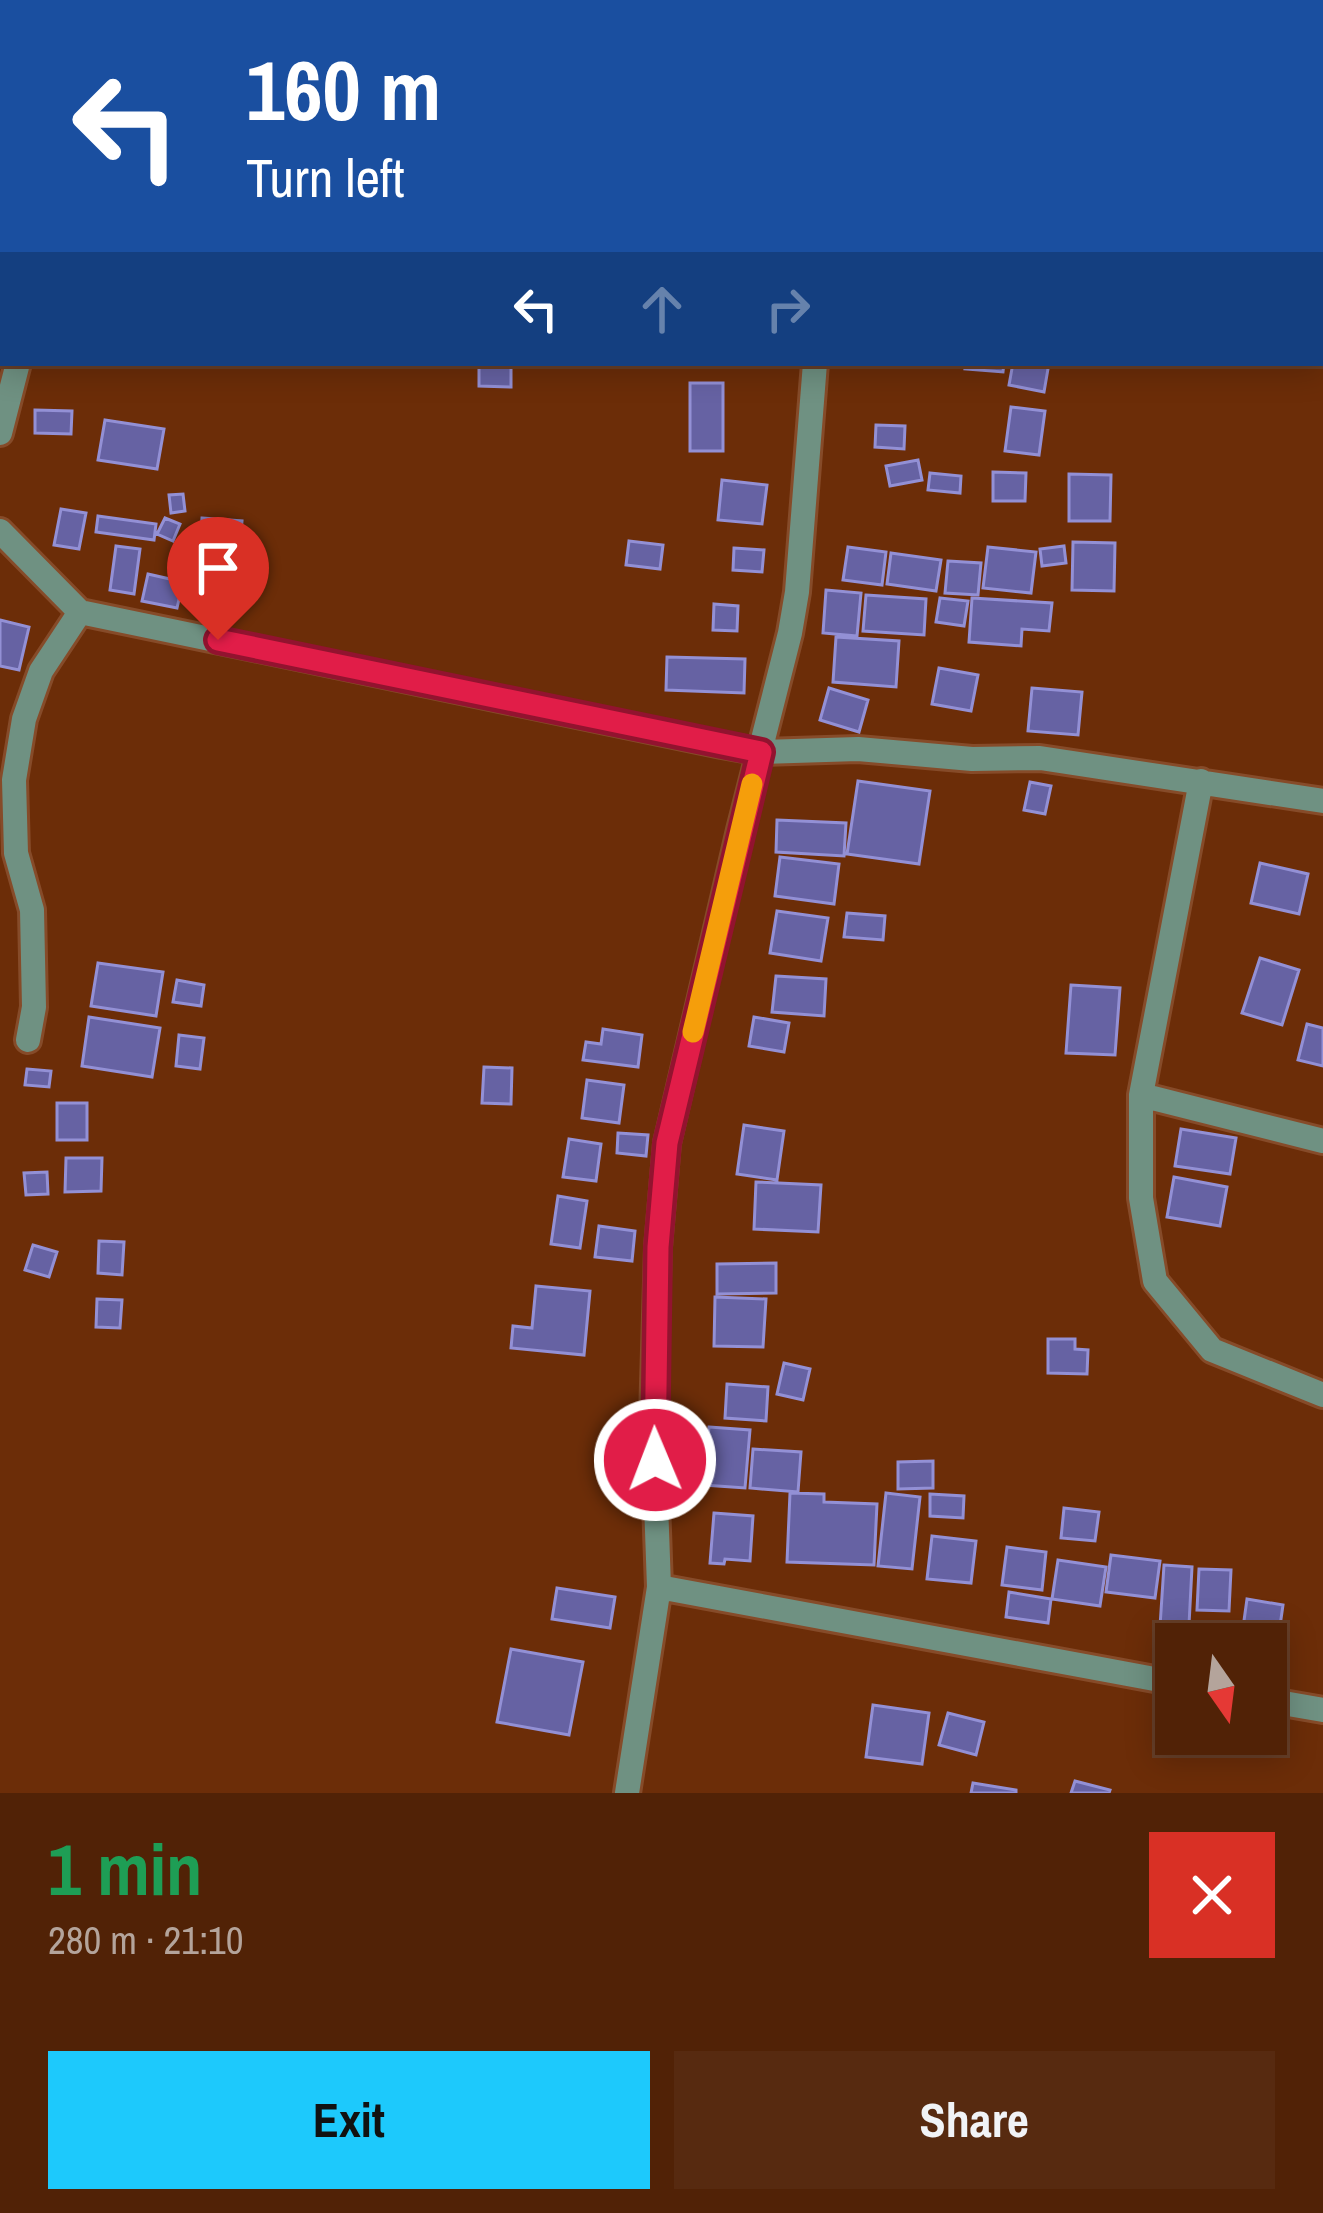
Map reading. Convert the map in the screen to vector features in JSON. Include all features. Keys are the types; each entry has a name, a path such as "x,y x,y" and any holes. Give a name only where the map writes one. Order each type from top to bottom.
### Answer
{"street":[{"path":"0,434 17,366"},
{"path":"628,1793 659,1587 653,1418 658,1247 667,1143 797,592 815,366"},
{"path":"0,530 80,612 761,752 858,749 972,759 1040,758 1323,801"},
{"path":"28,1040 34,1007 32,910 16,853 14,780 24,719 41,671 80,612"},
{"path":"1201,781 1141,1095 1141,1198 1155,1281 1212,1350 1323,1395"},
{"path":"1141,1095 1323,1141"},
{"path":"659,1587 1155,1679"},
{"path":"1287,1704 1323,1710"}],"building":[{"path":"479,366 511,366 511,387 479,386"},
{"path":"966,366 1004,366 1003,372"},
{"path":"1012,366 1048,366 1044,392 1009,385"},
{"path":"690,383 723,383 723,451 690,451"},
{"path":"1011,407 1045,411 1039,455 1005,451"},
{"path":"35,410 72,411 71,434 35,433"},
{"path":"105,420 164,429 157,469 98,460"},
{"path":"876,425 905,426 904,449 875,447"},
{"path":"918,460 922,480 890,486 886,466"},
{"path":"993,472 1026,473 1025,501 993,501"},
{"path":"930,473 961,476 960,493 928,490"},
{"path":"1069,474 1111,475 1110,521 1069,521"},
{"path":"722,480 767,485 762,524 718,520"},
{"path":"183,494 185,511 171,513 169,495"},
{"path":"61,509 86,513 79,549 54,545"},
{"path":"98,516 156,524 154,540 96,532"},
{"path":"165,518 180,524 173,541 157,534"},
{"path":"202,518 242,521 240,548 200,546"},
{"path":"629,541 663,545 660,569 626,565"},
{"path":"1073,542 1115,543 1114,591 1072,590"},
{"path":"116,546 140,549 134,594 110,590"},
{"path":"1064,546 1066,563 1042,566 1040,549"},
{"path":"848,547 886,552 882,585 843,580"},
{"path":"988,547 1036,552 1031,593 983,588"},
{"path":"734,548 764,550 762,572 733,570"},
{"path":"891,553 941,560 936,591 887,584"},
{"path":"948,561 981,563 978,595 945,593"},
{"path":"148,574 183,582 177,608 142,601"},
{"path":"200,586 238,587 237,617 199,616"},
{"path":"826,590 861,593 857,636 823,633"},
{"path":"866,595 926,599 924,635 863,631"},
{"path":"940,598 968,601 964,626 936,622"},
{"path":"972,598 1052,603 1049,631 1022,629 1021,646 969,642"},
{"path":"714,604 738,606 737,631 713,630"},
{"path":"0,620 29,627 19,670 0,666"},
{"path":"836,637 899,641 896,687 833,682"},
{"path":"667,657 745,659 744,693 666,690"},
{"path":"939,668 978,675 971,711 932,704"},
{"path":"829,688 868,700 859,732 820,720"},
{"path":"1032,688 1082,692 1078,735 1028,731"},
{"path":"858,781 930,791 919,864 847,854"},
{"path":"1030,782 1051,786 1045,814 1024,810"},
{"path":"777,820 846,823 844,856 776,852"},
{"path":"780,857 839,864 834,904 775,896"},
{"path":"1260,863 1308,874 1299,914 1251,903"},
{"path":"777,911 828,918 821,961 770,953"},
{"path":"847,913 885,916 883,940 844,937"},
{"path":"1260,958 1299,970 1282,1025 1242,1013"},
{"path":"98,963 163,972 156,1016 91,1006"},
{"path":"776,976 826,979 824,1016 772,1012"},
{"path":"177,980 204,985 201,1006 173,1002"},
{"path":"1071,985 1120,988 1115,1055 1066,1053"},
{"path":"89,1017 160,1028 152,1077 82,1066"},
{"path":"754,1017 789,1023 784,1052 749,1046"},
{"path":"1307,1024 1323,1028 1323,1066 1298,1060"},
{"path":"603,1029 642,1035 638,1067 583,1060 586,1042 601,1044"},
{"path":"179,1035 204,1038 200,1069 176,1066"},
{"path":"484,1067 512,1068 511,1104 482,1103"},
{"path":"27,1069 51,1071 49,1087 25,1085"},
{"path":"587,1080 624,1085 619,1123 582,1118"},
{"path":"57,1103 87,1103 87,1140 57,1140"},
{"path":"744,1125 784,1131 777,1180 737,1174"},
{"path":"1181,1129 1236,1138 1230,1174 1175,1166"},
{"path":"618,1133 648,1135 646,1156 617,1153"},
{"path":"569,1139 601,1144 596,1181 563,1177"},
{"path":"66,1158 102,1158 101,1191 65,1192"},
{"path":"47,1172 48,1194 26,1195 24,1173"},
{"path":"1174,1177 1227,1187 1220,1226 1167,1217"},
{"path":"756,1182 821,1185 818,1232 754,1229"},
{"path":"558,1196 587,1201 580,1248 551,1244"},
{"path":"599,1226 635,1231 632,1261 595,1257"},
{"path":"99,1241 124,1242 122,1275 98,1273"},
{"path":"33,1245 57,1252 49,1277 25,1270"},
{"path":"776,1263 776,1293 717,1294 717,1264"},
{"path":"536,1286 590,1291 584,1355 511,1348 513,1326 532,1328"},
{"path":"715,1297 766,1299 763,1347 714,1346"},
{"path":"97,1299 122,1300 120,1328 96,1327"},
{"path":"1048,1339 1075,1339 1075,1349 1088,1350 1087,1374 1048,1373"},
{"path":"784,1363 810,1369 803,1400 777,1394"},
{"path":"727,1384 768,1387 766,1421 725,1418"},
{"path":"709,1427 750,1430 745,1488 704,1485"},
{"path":"753,1449 801,1452 798,1492 750,1488"},
{"path":"933,1461 933,1488 898,1489 898,1462"},
{"path":"790,1493 824,1494 824,1502 877,1504 874,1565 787,1562"},
{"path":"886,1493 920,1497 912,1569 878,1566"},
{"path":"930,1494 964,1496 963,1518 930,1516"},
{"path":"1064,1508 1099,1512 1095,1541 1061,1538"},
{"path":"714,1513 753,1516 750,1561 710,1563"},
{"path":"932,1536 976,1541 971,1583 927,1579"},
{"path":"1007,1547 1046,1552 1042,1590 1002,1585"},
{"path":"1111,1555 1160,1561 1155,1598 1106,1592"},
{"path":"1058,1560 1106,1567 1100,1606 1052,1599"},
{"path":"1164,1565 1192,1567 1189,1623 1160,1623"},
{"path":"1199,1569 1231,1570 1229,1611 1197,1610"},
{"path":"557,1588 615,1597 610,1628 552,1619"},
{"path":"1009,1592 1051,1599 1048,1623 1006,1617"},
{"path":"1247,1599 1283,1605 1280,1623 1244,1623"},
{"path":"511,1649 583,1662 569,1735 497,1722"},
{"path":"873,1705 929,1713 922,1764 866,1757"},
{"path":"948,1713 984,1722 976,1755 939,1745"},
{"path":"1075,1781 1110,1790 1071,1793"},
{"path":"973,1783 1016,1790 1016,1793 971,1793"}],"slow traffic":[{"path":"693,1032 752,784"}],"route":[{"path":"218,640 761,752 667,1143 658,1247 655,1460"}]}
